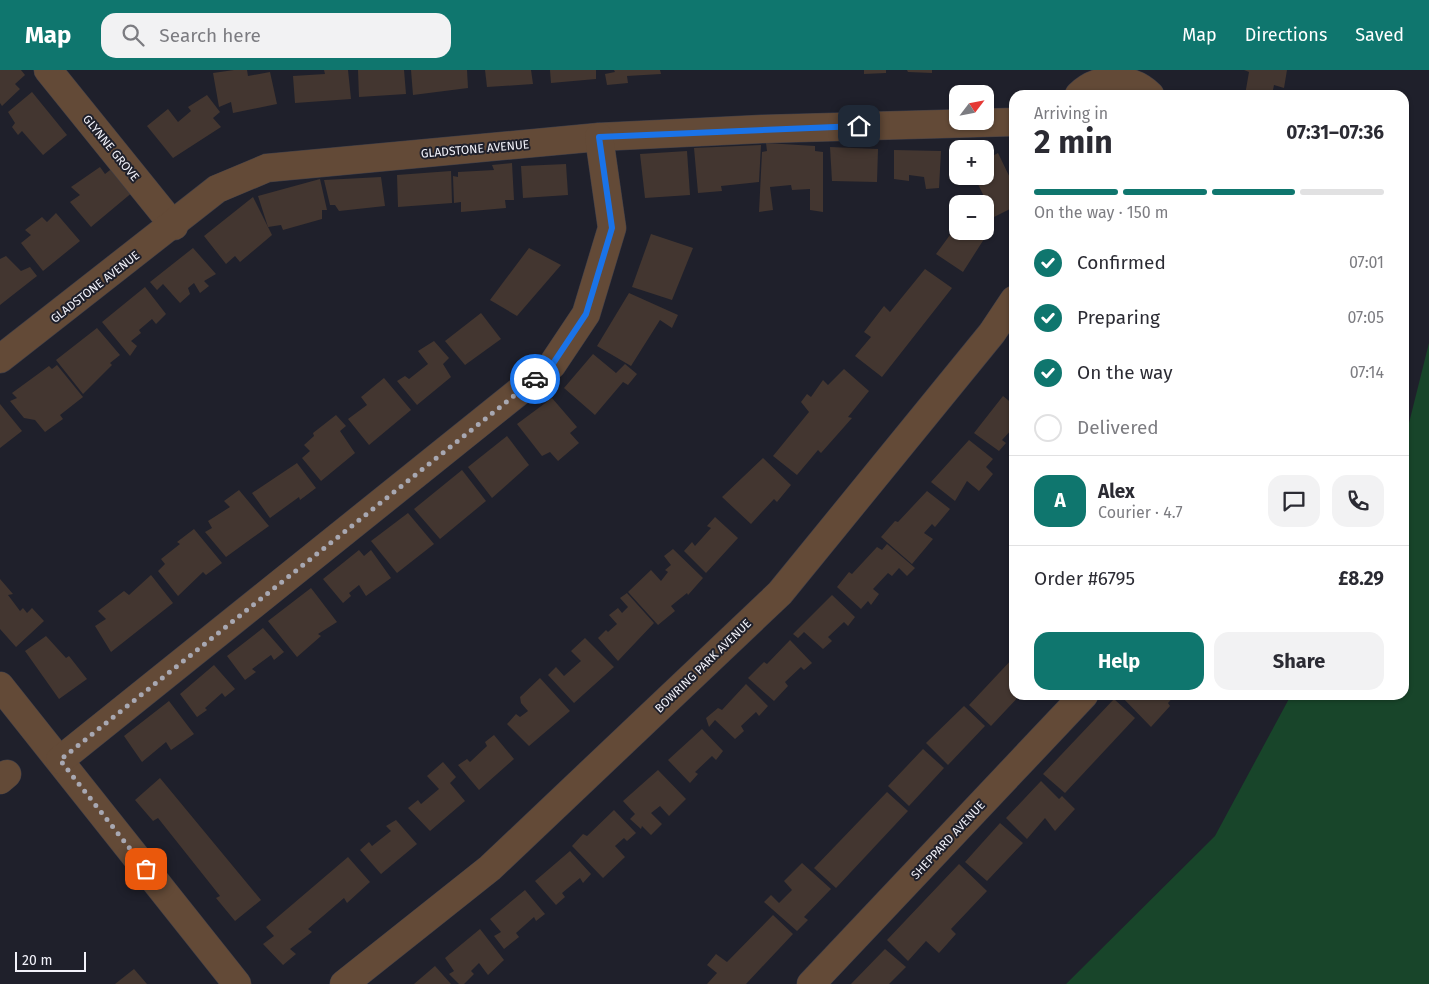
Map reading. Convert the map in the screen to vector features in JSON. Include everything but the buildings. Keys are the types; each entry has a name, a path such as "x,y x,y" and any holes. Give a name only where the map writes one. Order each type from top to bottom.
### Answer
{"street":[{"name":"GLYNNE GROVE","path":"48,70 174,226"},
{"path":"1083,83 1129,76 1144,90"},
{"name":"GLADSTONE AVENUE","path":"0,360 174,226 217,189 266,168 599,137 762,129 1009,122"},
{"path":"60,760 552,365 586,314 612,228 599,137"},
{"name":"BOWRING PARK AVENUE","path":"344,984 490,868 780,593 992,333 1009,308"},
{"path":"0,686 237,984"},
{"name":"SHEPPARD AVENUE","path":"811,984 1079,700"}],"green space":[{"path":"1429,343 1429,984 1066,984 1215,836 1288,700 1409,700 1409,423"}],"way so far":[{"path":"146,869 60,760 535,379"}],"route":[{"path":"535,379 552,365 586,314 612,228 599,137 859,126"}]}
